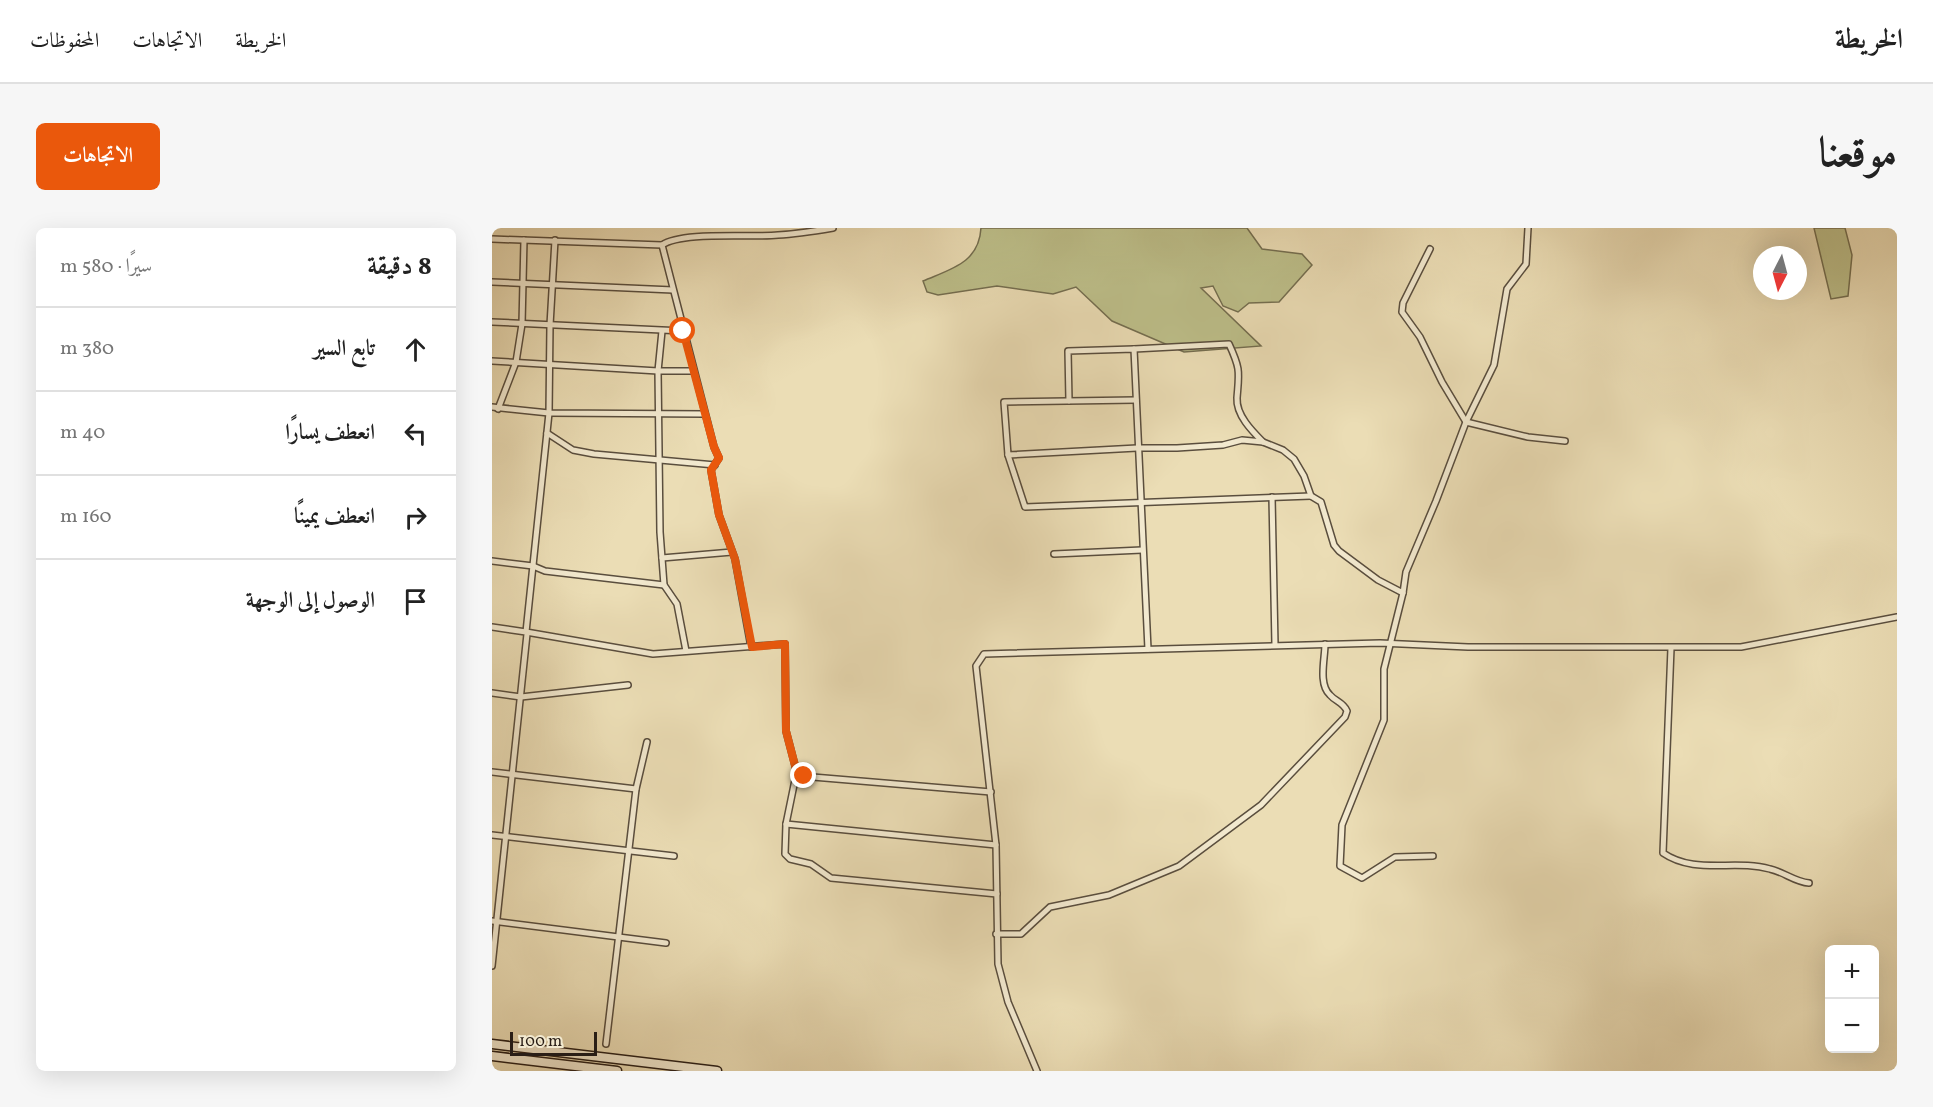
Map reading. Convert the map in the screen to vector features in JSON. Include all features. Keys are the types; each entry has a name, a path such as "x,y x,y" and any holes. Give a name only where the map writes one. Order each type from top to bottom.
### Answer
{"main road":[{"path":"492,1044 717,1071"},
{"path":"492,1056 617,1071"}],"street":[{"path":"492,239 662,245 668,240 780,235 833,228"},
{"path":"1433,856 1395,857 1362,878 1340,866 1341,825 1384,720 1384,669 1406,572 1466,422 1494,365 1507,289 1526,264 1528,228"},
{"path":"524,240 521,283 522,324 516,362 495,408 549,413 705,414"},
{"path":"492,966 494,921 506,836 549,413 550,325 555,240"},
{"path":"662,245 705,414 719,458 711,470 719,515 732,552 752,647"},
{"path":"1430,249 1403,303 1402,312 1420,337 1442,382 1466,422 1528,437 1565,441"},
{"path":"492,282 673,290"},
{"path":"492,322 683,331"},
{"path":"662,331 658,371 658,415 664,585 677,604 686,651"},
{"path":"1069,401 1068,351 1229,344 1240,374 1237,399 1239,410 1249,428 1263,442"},
{"path":"1134,349 1139,500 1148,649"},
{"path":"492,361 551,366 694,371"},
{"path":"1136,400 1004,402 1008,455 1025,507 1139,500 1311,496 1321,502 1334,545 1339,552 1378,580 1403,593"},
{"path":"547,433 573,450 715,465"},
{"path":"1008,455 1200,447 1242,440 1263,442 1283,450 1294,459 1304,476 1311,496"},
{"path":"1272,496 1275,645"},
{"path":"1054,554 1142,550"},
{"path":"662,558 732,552"},
{"path":"492,561 533,566 545,571 664,585"},
{"path":"1037,1071 1001,983 996,934 996,845 976,670 981,656 991,652 1391,643 1468,647 1741,647 1897,617"},
{"path":"492,627 653,654 785,644 786,731 798,777 786,824 787,857 811,864 827,877 997,894"},
{"path":"996,934 1021,933 1050,907 1108,895 1171,870 1261,805 1345,717 1347,711 1345,705 1330,695 1324,685 1325,644"},
{"path":"1671,648 1663,853 1681,863 1755,866 1809,883"},
{"path":"492,693 521,697 628,685"},
{"path":"606,1044 636,789 647,742"},
{"path":"492,772 636,789"},
{"path":"798,777 991,792"},
{"path":"786,824 996,845"},
{"path":"492,835 674,856"},
{"path":"494,921 666,943"}],"green space":[{"path":"981,228 1247,228 1262,249 1302,254 1312,265 1279,302 1249,303 1238,312 1223,306 1213,286 1201,288 1261,346 1184,352 1112,321 1076,287 1053,294 997,286 938,295 927,292 923,281 953,268 969,257 979,240"},
{"path":"1814,228 1845,228 1852,255 1848,296 1831,299"}],"route":[{"path":"683,331 714,447 719,458 711,470 719,515 735,559 752,647 785,644 786,731 798,777 804,776"}]}
